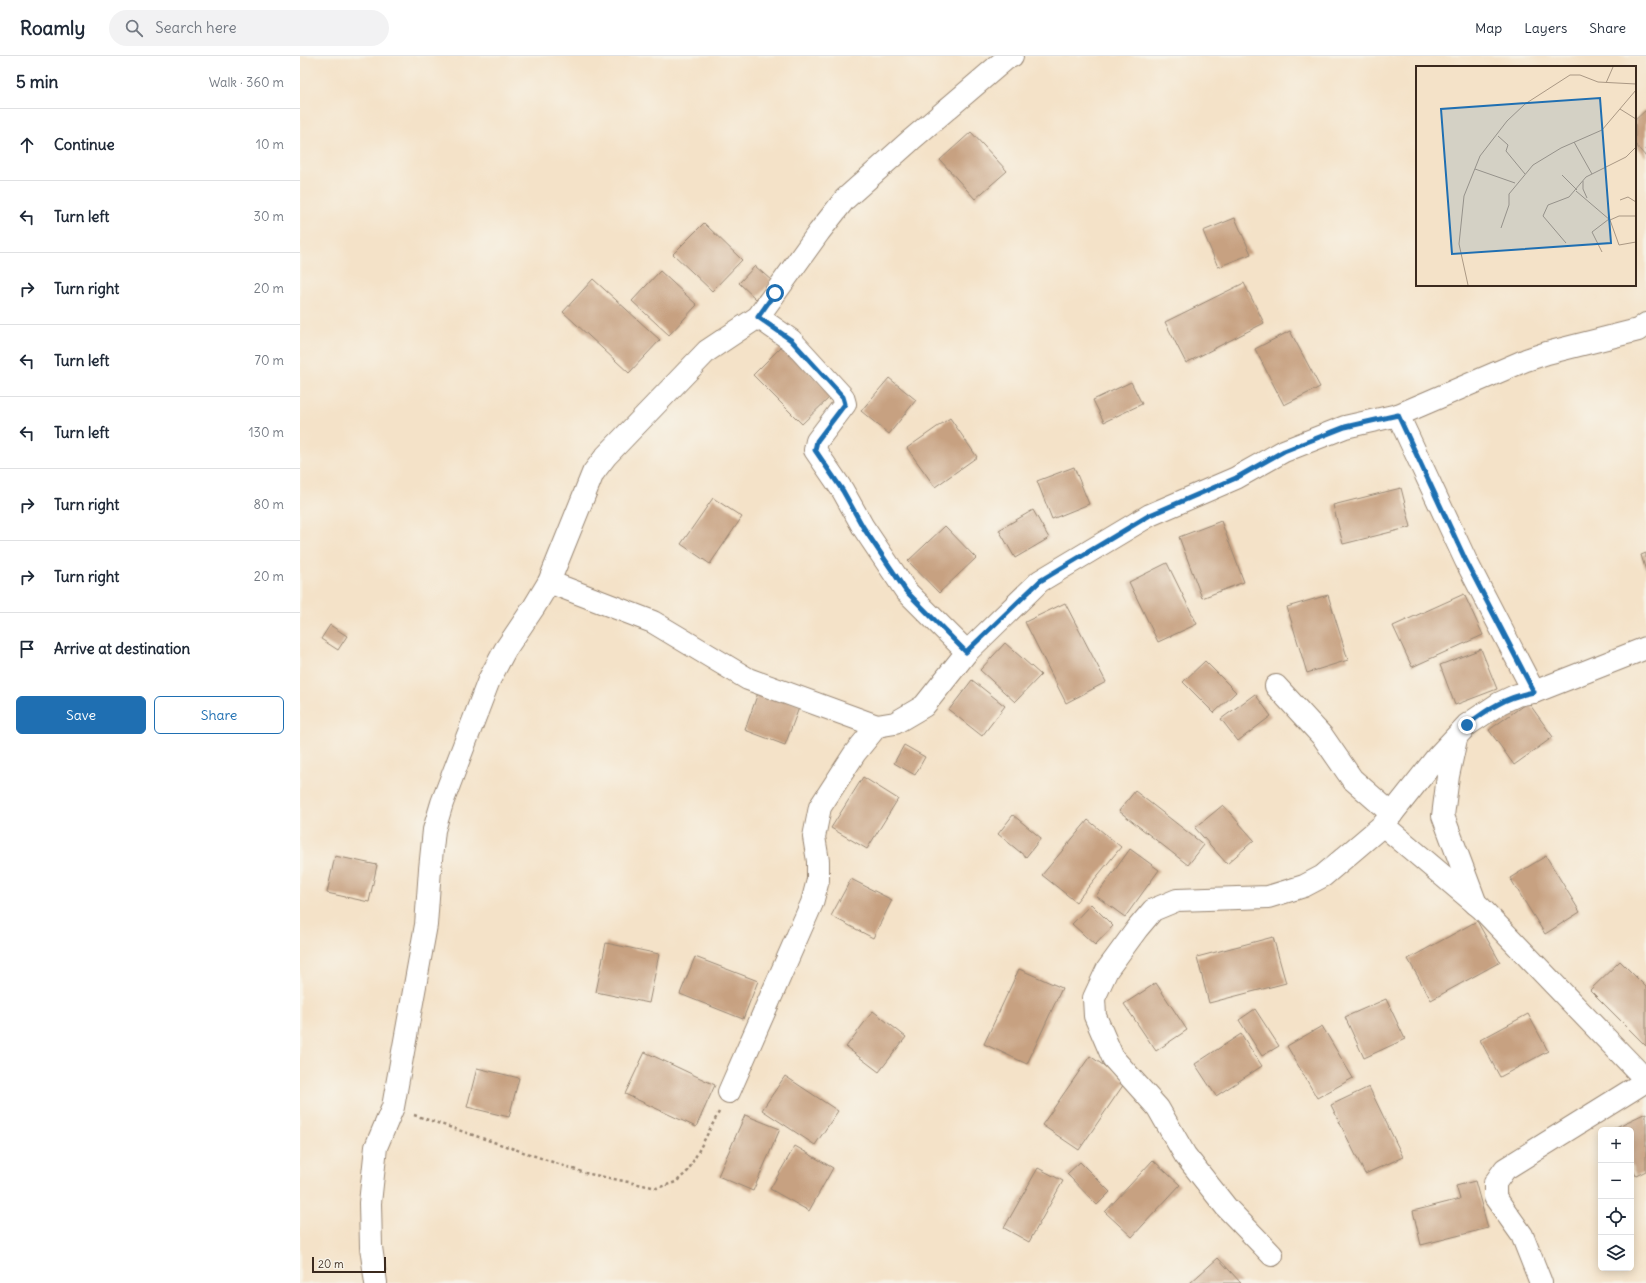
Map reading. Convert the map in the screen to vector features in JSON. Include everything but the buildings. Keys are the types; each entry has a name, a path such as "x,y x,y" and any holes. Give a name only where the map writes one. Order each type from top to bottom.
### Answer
{"street":[{"path":"376,1283 371,1247 370,1203 376,1147 393,1107 426,925 434,830 442,803 489,680 505,650 549,582 593,473 606,456 707,351 758,317 819,232 845,199 917,135 1007,58 1012,56"},
{"path":"758,317 791,340 843,397 845,404 817,441 815,450 843,491 863,527 906,591 966,652"},
{"path":"549,582 653,622 748,679 877,726 895,723 924,706 966,652 1040,581 1150,515 1236,478 1284,451 1345,427 1398,415 1526,360 1547,353 1638,330 1646,324"},
{"path":"1398,415 1466,561 1534,692"},
{"path":"1272,1255 1226,1207 1185,1155 1158,1108 1113,1058 1095,1016 1094,998 1107,970 1137,928 1154,910 1177,900 1268,897 1304,886 1323,876 1388,820 1437,757 1456,739 1467,725 1500,703 1517,695 1534,692 1646,648"},
{"path":"1276,686 1323,737 1352,779 1388,820 1476,904 1646,1080 1505,1169 1495,1183 1496,1197 1522,1235 1541,1283"},
{"path":"729,1092 812,902 818,880 818,861 814,837 820,807 855,753 877,726"},
{"path":"1456,739 1448,776 1443,816 1476,904"}],"path":[{"path":"393,1107 585,1173 657,1188 676,1182 688,1171 729,1092"}],"route":[{"path":"775,293 758,317 791,340 843,397 845,404 817,441 815,450 843,491 863,527 906,591 966,652 1040,581 1114,535 1150,515 1236,478 1284,451 1345,427 1398,415 1466,561 1534,692 1517,695 1500,703 1467,725"}]}
